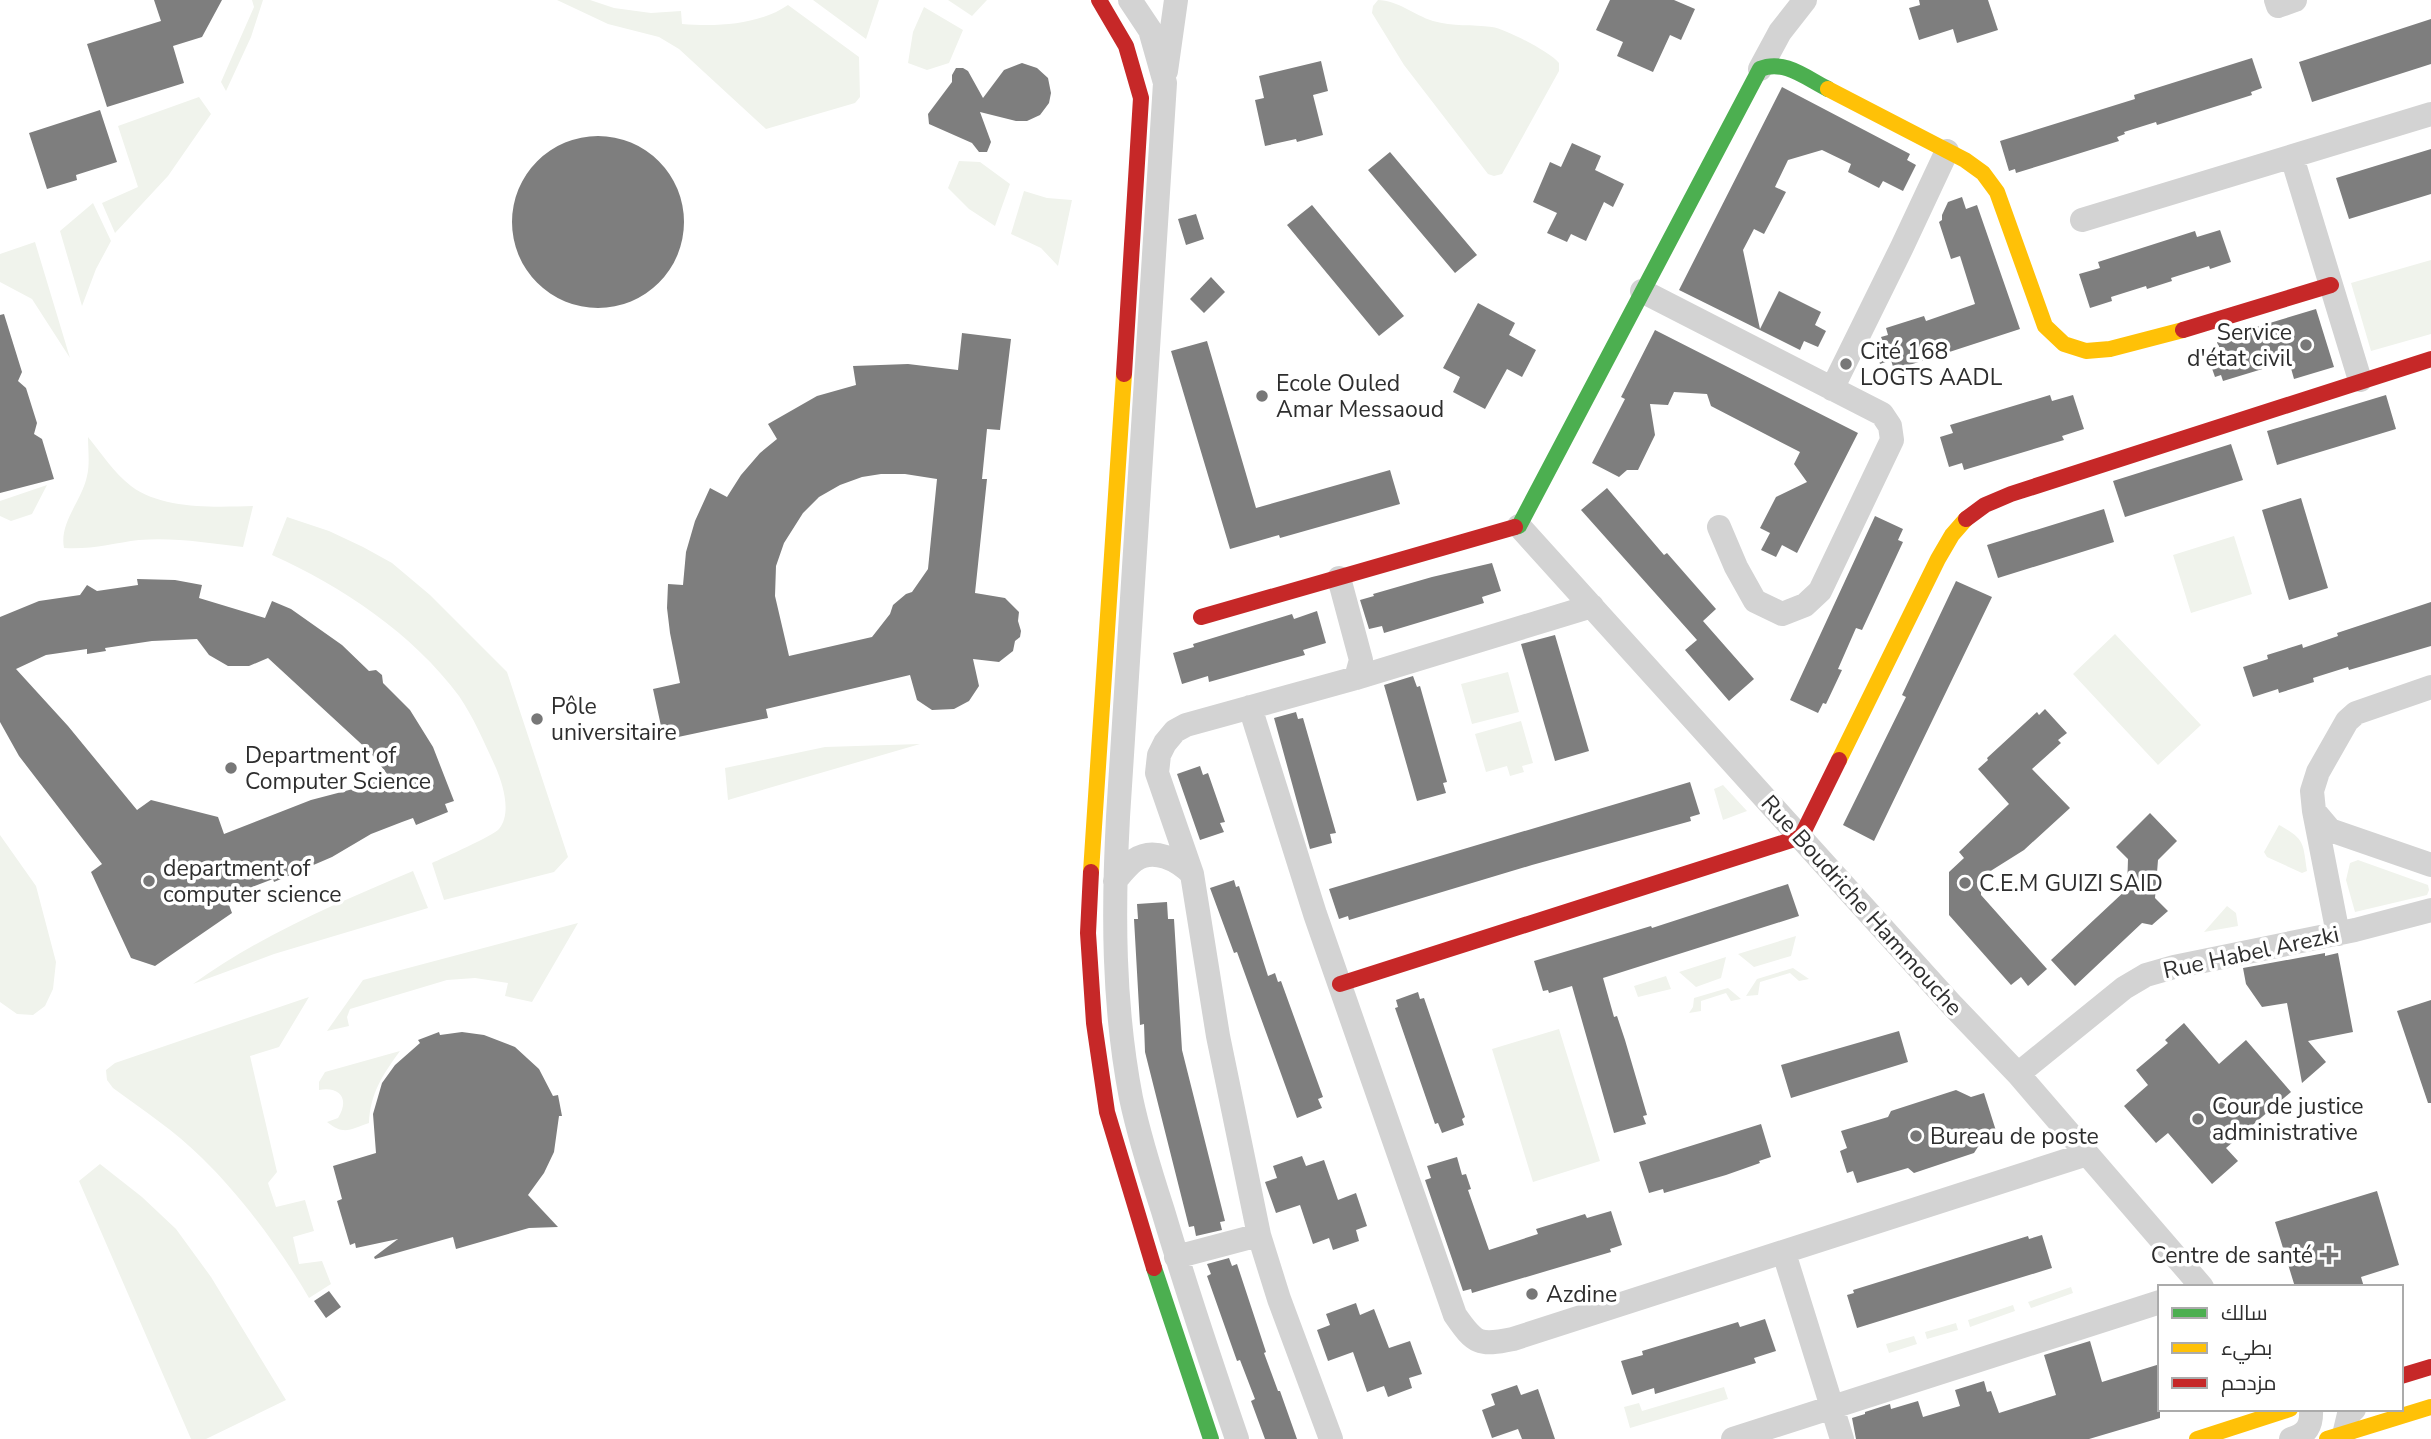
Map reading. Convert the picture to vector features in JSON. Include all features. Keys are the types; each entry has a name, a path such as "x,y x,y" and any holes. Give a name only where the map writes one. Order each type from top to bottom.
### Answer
{"street":[{"path":"1099,0 1120,30 1135,69 1141,98"},
{"path":"1129,0 1150,30 1165,83"},
{"path":"1153,0 1141,98 1088,933 1094,1023 1107,1112 1142,1234 1211,1439"},
{"path":"1120,30 1137,33 1150,30 1161,22 1176,0"},
{"path":"1176,0 1165,83 1118,817 1115,881 1117,995 1132,1100 1176,1257 1237,1439"},
{"path":"1200,617 1519,526 1642,291 1779,55 1783,27 1805,0"},
{"path":"2276,0 2278,6 2295,0"},
{"path":"1771,67 1947,151 1983,173 1997,192 2045,326 2058,343 2070,349 2107,350 2135,344 2331,285"},
{"path":"2082,220 2431,114"},
{"path":"1832,389 1947,151"},
{"path":"2292,157 2360,380"},
{"path":"1642,291 1882,414 1891,426 1892,440 1820,592 1805,605 1782,614 1755,601 1736,567 1719,527"},
{"path":"1340,984 1801,837 1938,559 1954,530 1973,511 2011,494 2431,359"},
{"name":"Rue Boudriche Hammouche","path":"1519,526 1951,1004 2018,1074 2201,1285"},
{"path":"1339,578 1361,660 1356,678"},
{"path":"1192,874 1182,864 1158,855 1162,842 1157,774 1159,755 1164,743 1175,731 1186,725 1356,678 1592,606"},
{"path":"2338,934 2314,811 2312,791 2318,772 2347,721 2356,713 2431,687"},
{"path":"1250,707 1340,984 1455,1315 1470,1338 1490,1343 1513,1339 2087,1154"},
{"path":"2314,811 2330,830 2431,865"},
{"path":"1118,817 1125,830 1139,841 1162,842 1192,874 1218,1036 1259,1235 1279,1299 1331,1439"},
{"path":"1115,881 1132,862 1162,842"},
{"name":"Rue Habel Arezki","path":"2018,1074 2124,988 2146,975 2431,911"},
{"path":"1176,1257 1259,1235"},
{"path":"1784,1253 1842,1439"},
{"path":"1733,1439 2158,1303"},
{"path":"2403,1375 2431,1367"},
{"path":"2403,1387 2431,1380"},
{"path":"2342,1438 2374,1431 2391,1419 2431,1407"},
{"path":"2291,1439 2308,1430 2312,1423 2312,1411"},
{"path":"2314,1411 2342,1438"},
{"path":"2342,1438 2352,1411"},
{"path":"2197,1439 2271,1413"}],"shaded area":[{"path":"252,0 263,0 251,37 226,91 221,82 254,7"},
{"path":"557,0 590,0 614,8 651,13 681,11 682,24 695,25 751,21 788,5 859,57 860,97 855,103 766,129 679,49 659,37 608,24"},
{"path":"813,0 879,0 866,39"},
{"path":"948,0 987,0 972,16"},
{"path":"1378,0 1392,2 1440,23 1499,29 1538,47 1559,63 1559,71 1502,174 1488,174 1404,65 1372,13"},
{"path":"924,7 963,30 949,63 927,70 908,63 913,32"},
{"path":"199,97 211,114 168,176 115,233 102,203 138,187 118,126"},
{"path":"959,161 980,162 1010,184 995,226 969,209 948,188"},
{"path":"1024,191 1047,198 1072,200 1058,266 1041,248 1011,234"},
{"path":"93,203 111,241 96,269 82,306 60,231"},
{"path":"35,242 70,358 32,299 0,282 0,254"},
{"path":"2431,260 2431,334 2371,351 2351,283"},
{"path":"88,437 119,475 144,494 190,505 253,506 243,547 152,539 64,548 65,529 87,476"},
{"path":"47,485 32,514 11,521 0,516 0,501"},
{"path":"287,517 329,531 392,563 430,595 507,672 568,857 554,872 444,900 432,863 488,837 499,829 503,822 505,799 496,768 459,696 420,652 398,632 350,597 272,555"},
{"path":"2234,536 2252,594 2191,613 2173,555"},
{"path":"2115,634 2201,725 2158,765 2073,674"},
{"path":"1508,672 1519,712 1472,724 1461,684"},
{"path":"1521,721 1533,763 1522,766 1524,772 1510,776 1507,766 1486,772 1475,734"},
{"path":"920,744 728,800 725,768 825,747"},
{"path":"1723,785 1747,811 1723,820 1714,789"},
{"path":"2279,825 2298,838 2305,854 2307,871 2302,873 2267,857 2264,852"},
{"path":"0,835 36,886 56,962 53,989 45,1006 33,1015 17,1014 0,1002"},
{"path":"2358,860 2428,885 2427,895 2355,912 2346,880 2350,863"},
{"path":"413,871 428,908 274,954 193,984 272,935"},
{"path":"2227,906 2236,913 2238,926 2204,932"},
{"path":"578,923 532,1002 505,996 508,983 475,978 447,980 350,1009 347,1017 349,1026 327,1031 363,980"},
{"path":"1796,936 1791,956 1754,967 1738,954"},
{"path":"1726,957 1721,978 1696,987 1679,972"},
{"path":"1793,968 1809,979 1799,981 1790,973 1760,982 1758,995 1746,996 1757,979"},
{"path":"1666,976 1671,989 1638,997 1634,986"},
{"path":"1728,988 1741,999 1731,1001 1726,993 1701,1001 1701,1011 1689,1013 1694,998"},
{"path":"309,997 279,1047 250,1056 277,1172 268,1183 276,1207 305,1200 314,1231 293,1237 299,1264 322,1261 331,1284 309,1298 286,1261 232,1190 181,1139 113,1088 107,1080 106,1070 115,1063"},
{"path":"1559,1029 1600,1161 1533,1182 1492,1049"},
{"path":"400,1051 378,1085 369,1123 343,1130 327,1122 338,1118 343,1100 341,1095 333,1090 319,1090 319,1082 325,1072"},
{"path":"100,1164 142,1197 176,1229 211,1277 286,1400 206,1439 191,1439 79,1181"},
{"path":"2071,1287 2073,1293 2031,1308 2028,1302"},
{"path":"2013,1305 2015,1311 1970,1327 1968,1320"},
{"path":"1956,1323 1958,1330 1927,1339 1925,1332"},
{"path":"1914,1336 1917,1344 1889,1353 1886,1344"},
{"path":"1724,1387 1728,1399 1630,1428 1624,1407 1639,1403 1642,1411"}],"building":[{"path":"154,0 222,0 202,37 173,46 184,83 107,107 87,44 161,21"},
{"path":"1610,0 1674,0 1695,9 1681,40 1670,35 1653,72 1617,56 1623,42 1596,30"},
{"path":"1919,0 1988,0 1998,30 1957,43 1953,29 1919,40 1909,8 1920,5"},
{"path":"2431,19 2431,64 2312,102 2299,62"},
{"path":"2252,58 2262,88 2251,92 2252,95 2157,125 2156,122 2124,132 2125,134 2117,137 2119,141 2016,173 2015,169 2009,171 2000,141 2135,99 2134,95"},
{"path":"1321,61 1328,91 1313,95 1323,135 1265,146 1255,100 1264,98 1259,76"},
{"path":"1022,63 1037,68 1048,78 1051,93 1049,103 1040,115 1027,121 980,112 991,142 987,152 979,152 972,143 929,124 928,114 952,82 956,68 968,71 983,98 1004,70"},
{"path":"1782,87 1910,154 1907,160 1916,165 1903,191 1883,181 1879,188 1848,172 1851,164 1822,150 1788,160 1775,187 1786,192 1764,234 1754,229 1743,250 1760,329 1779,291 1821,312 1815,325 1826,331 1818,347 1804,341 1800,350 1679,290"},
{"path":"100,110 117,162 76,175 77,180 47,189 29,133"},
{"path":"598,136 631,143 659,161 677,189 684,222 677,255 659,283 631,301 598,308 565,301 537,283 519,255 512,222 519,189 537,161 565,143"},
{"path":"1572,143 1601,156 1595,170 1624,184 1613,207 1604,202 1586,241 1571,234 1567,242 1547,233 1557,213 1533,202 1550,162 1561,167"},
{"path":"2431,149 2431,194 2349,219 2336,178"},
{"path":"1390,152 1477,255 1455,273 1368,170"},
{"path":"1962,197 1966,209 1977,205 2020,329 1894,370 1891,360 1880,364 1874,345 1883,342 1881,337 1888,335 1886,328 1924,316 1926,321 1975,304 1960,256 1951,259 1939,222 1948,202"},
{"path":"1312,205 1404,316 1379,336 1287,225"},
{"path":"1196,214 1204,239 1186,245 1178,219"},
{"path":"2220,230 2231,262 2171,278 2172,281 2147,289 2146,286 2111,297 2112,301 2090,308 2079,274 2100,268 2098,262 2195,231 2197,237"},
{"path":"1211,277 1225,292 1204,313 1190,299"},
{"path":"1478,303 1515,323 1509,335 1536,350 1522,377 1507,369 1485,409 1453,392 1460,377 1443,368"},
{"path":"2316,309 2334,367 2294,379 2289,361 2223,381 2221,375 2215,377 2209,360 2214,359 2212,354 2220,352 2217,342 2231,337 2230,335"},
{"path":"4,314 22,372 18,381 26,388 37,423 34,434 42,439 54,479 0,493 0,315"},
{"path":"1655,330 1858,433 1797,553 1782,545 1776,557 1761,550 1770,533 1760,528 1776,497 1807,482 1794,464 1800,452 1711,406 1707,394 1674,392 1668,405 1650,404 1655,435 1638,470 1627,470 1619,477 1592,463 1625,399 1621,397"},
{"path":"962,333 1011,339 1000,430 987,429 982,479 987,479 975,593 1005,598 1019,612 1021,631 1013,651 999,662 973,659 979,686 969,701 954,709 932,710 917,700 910,675 766,709 768,718 664,740 653,689 680,683 670,633 668,584 683,585 686,552 695,521 710,488 727,497 741,475 760,453 777,439 768,424 817,396 856,385 853,366 908,364 958,370","holes":["905,474 937,479 928,569 912,592 893,605 890,614 872,637 789,656 775,596 776,566 784,543 803,513 819,497 840,485 862,477"]},
{"path":"1207,341 1256,508 1390,470 1400,504 1280,538 1279,535 1230,549 1171,351"},
{"path":"2050,395 2052,401 2073,395 2084,429 2062,436 2064,440 1964,470 1962,463 1949,467 1940,437 1953,433 1950,425"},
{"path":"2386,395 2396,429 2277,465 2267,431"},
{"path":"2231,444 2243,480 2125,517 2113,481"},
{"path":"1607,488 1664,555 1667,553 1716,609 1703,621 1754,679 1729,701 1685,650 1697,640 1581,510"},
{"path":"2301,498 2328,588 2289,600 2262,510"},
{"path":"2104,509 2114,542 1998,578 1987,545"},
{"path":"1875,516 1903,529 1898,540 1903,542 1862,630 1856,628 1838,669 1842,670 1826,704 1823,703 1818,713 1790,700"},
{"path":"1492,563 1501,591 1482,597 1484,603 1384,633 1382,626 1369,629 1360,600 1432,577"},
{"path":"137,579 175,580 202,585 199,598 265,618 272,601 291,609 342,645 369,671 376,670 382,675 383,683 410,710 433,747 454,801 445,804 448,812 416,825 413,818 402,822 371,834 332,857 274,882 273,879 226,897 232,913 155,966 131,958 91,872 102,864 19,756 0,722 0,617 39,601 80,595 87,585 97,591 138,585","holes":["197,639 209,655 228,666 249,666 268,658 370,752 388,775 353,789 311,800 224,834 218,817 151,800 137,810 68,726 16,669 46,655 87,649 87,654 106,651 105,648 152,641"]},
{"path":"1956,581 1992,597 1874,841 1843,825 1906,697 1902,695"},
{"path":"2431,602 2431,646 2349,670 2348,667 2279,693 2278,689 2253,697 2243,667 2268,659 2267,655 2302,644 2303,648 2338,636 2337,633"},
{"path":"1317,611 1326,643 1303,650 1305,655 1209,682 1208,676 1182,684 1173,653 1194,647 1193,644 1292,614 1294,619"},
{"path":"1555,635 1589,751 1555,761 1521,644"},
{"path":"1413,676 1417,687 1420,686 1447,782 1443,783 1446,793 1417,801 1384,685"},
{"path":"2045,709 2067,733 2058,740 2061,743 2032,769 2070,808 2024,850 1981,877 1981,895 2047,969 2028,986 2021,977 2011,985 1949,915 1949,872 1964,858 1959,852 2009,804 1978,769 2037,712 2039,715"},
{"path":"1296,712 1298,719 1303,718 1336,833 1330,834 1332,843 1310,849 1274,718"},
{"path":"1200,766 1203,775 1208,773 1225,822 1220,823 1224,832 1200,840 1177,774"},
{"path":"1690,782 1700,814 1690,817 1691,821 1349,920 1348,916 1339,919 1329,889"},
{"path":"2150,813 2177,841 2158,860 2155,898 2168,911 2152,925 2142,923 2075,986 2051,960 2127,889 2128,859 2116,847"},
{"path":"1234,880 1236,887 1239,886 1268,976 1275,973 1278,982 1281,981 1323,1097 1318,1099 1322,1108 1297,1118 1237,952 1234,953 1210,888"},
{"path":"1788,884 1799,916 1603,978 1647,1115 1643,1116 1646,1124 1614,1133 1572,986 1549,993 1548,990 1543,991 1534,961 1651,926 1652,928"},
{"path":"1167,902 1168,919 1174,919 1182,1050 1225,1221 1220,1222 1222,1230 1196,1236 1194,1226 1189,1227 1145,1052 1144,1024 1140,1025 1134,919 1138,919 1137,904"},
{"path":"2325,953 2325,956 2338,953 2353,1032 2308,1041 2326,1062 2302,1083 2287,1003 2262,1007 2246,984 2243,968"},
{"path":"1418,992 1420,999 1424,998 1465,1117 1462,1119 1464,1125 1442,1133 1438,1123 1435,1124 1395,1008 1398,1007 1396,1000"},
{"path":"2431,1000 2431,1103 2428,1103 2397,1011"},
{"name":"Cour de justice administrative","path":"2184,1023 2219,1064 2246,1040 2291,1092 2226,1148 2238,1161 2212,1184 2168,1133 2156,1143 2124,1106 2148,1085 2136,1070 2168,1043 2165,1040"},
{"path":"1899,1031 1908,1062 1791,1098 1781,1065"},
{"path":"439,1032 440,1035 462,1032 484,1035 515,1047 539,1069 553,1096 558,1095 562,1116 559,1116 554,1152 544,1173 528,1195 558,1227 529,1228 456,1249 453,1237 375,1259 374,1257 398,1239 356,1248 355,1243 350,1245 337,1201 342,1199 333,1166 376,1153 373,1114 382,1083 395,1065 420,1043 418,1040"},
{"name":"Bureau de poste","path":"1956,1090 1971,1097 1984,1093 1997,1134 1983,1139 1974,1153 1914,1173 1908,1168 1857,1183 1853,1171 1847,1173 1840,1151 1847,1148 1841,1131 1888,1117 1891,1111"},
{"path":"1761,1124 1771,1157 1726,1175 1664,1193 1663,1189 1649,1193 1639,1162"},
{"path":"1302,1156 1306,1166 1324,1160 1338,1200 1356,1193 1367,1226 1356,1230 1359,1241 1333,1250 1329,1238 1313,1244 1300,1205 1276,1213 1265,1182 1277,1178 1273,1166"},
{"path":"1457,1157 1462,1175 1466,1174 1471,1189 1468,1190 1489,1250 1538,1234 1536,1229 1585,1214 1587,1218 1611,1211 1622,1245 1610,1249 1611,1252 1472,1293 1471,1289 1463,1291 1425,1180 1431,1178 1427,1166"},
{"path":"2377,1191 2399,1265 2361,1277 2363,1285 2294,1285 2275,1222"},
{"path":"2042,1235 2052,1268 1857,1328 1847,1295 1854,1293 1853,1290 2028,1236 2029,1239"},
{"path":"1229,1258 1232,1266 1237,1264 1266,1352 1264,1353 1297,1439 1265,1439 1251,1401 1255,1399 1240,1360 1237,1361 1207,1276 1211,1274 1207,1264"},
{"path":"329,1291 341,1307 326,1318 314,1301"},
{"path":"1356,1303 1360,1315 1374,1309 1389,1348 1410,1341 1422,1374 1409,1378 1412,1388 1388,1397 1384,1386 1367,1392 1353,1352 1328,1361 1317,1330 1330,1325 1326,1314"},
{"path":"1765,1319 1776,1351 1754,1358 1756,1363 1655,1394 1654,1388 1632,1395 1621,1361 1643,1355 1642,1351 1738,1322 1740,1327"},
{"path":"2090,1341 2102,1382 2158,1365 2160,1418 2089,1439 1856,1439 1852,1418 1865,1412 1890,1404 1891,1409 1918,1401 1923,1417 1960,1406 1955,1390 1984,1381 1999,1413 2056,1395 2044,1355"},
{"path":"1517,1385 1521,1395 1538,1389 1555,1439 1522,1439 1518,1429 1492,1438 1482,1410 1495,1405 1491,1394"}],"traffic: fast":[{"path":"1515,527 1519,526 1760,69 1778,66 1786,68 1828,89"},
{"path":"1154,1268 1211,1439"}],"traffic: slow":[{"path":"1828,89 1965,160 1983,173 1997,192 2045,326 2064,344 2086,351 2110,349 2183,330"},
{"path":"1091,872 1124,374"},
{"path":"1839,760 1938,559 1952,535 1966,519"},
{"path":"2327,1439 2431,1407"},
{"path":"2197,1439 2284,1411"}],"traffic: jam":[{"path":"1099,0 1126,46 1141,98 1124,374"},
{"path":"2183,330 2331,285"},
{"path":"1966,519 1985,505 2011,494 2431,359"},
{"path":"1201,617 1515,527"},
{"path":"1340,984 1801,837 1839,760"},
{"path":"1091,872 1088,933 1094,1023 1107,1112 1154,1268"},
{"path":"2403,1375 2431,1367"}],"place":[{"name":"Service d'état civil","path":"2306,345"},
{"name":"Cité 168 LOGTS AADL","path":"1846,364"},
{"name":"Ecole Ouled Amar Messaoud","path":"1262,396"},
{"name":"Pôle universitaire","path":"537,719"},
{"name":"Department of Computer Science","path":"231,768"},
{"name":"department of computer science","path":"149,881"},
{"name":"C.E.M GUIZI SAID","path":"1965,883"},
{"name":"Cour de justice administrative","path":"2198,1119"},
{"name":"Bureau de poste","path":"1916,1136"},
{"name":"Centre de santé","path":"2329,1255"},
{"name":"Azdine","path":"1532,1294"}]}
